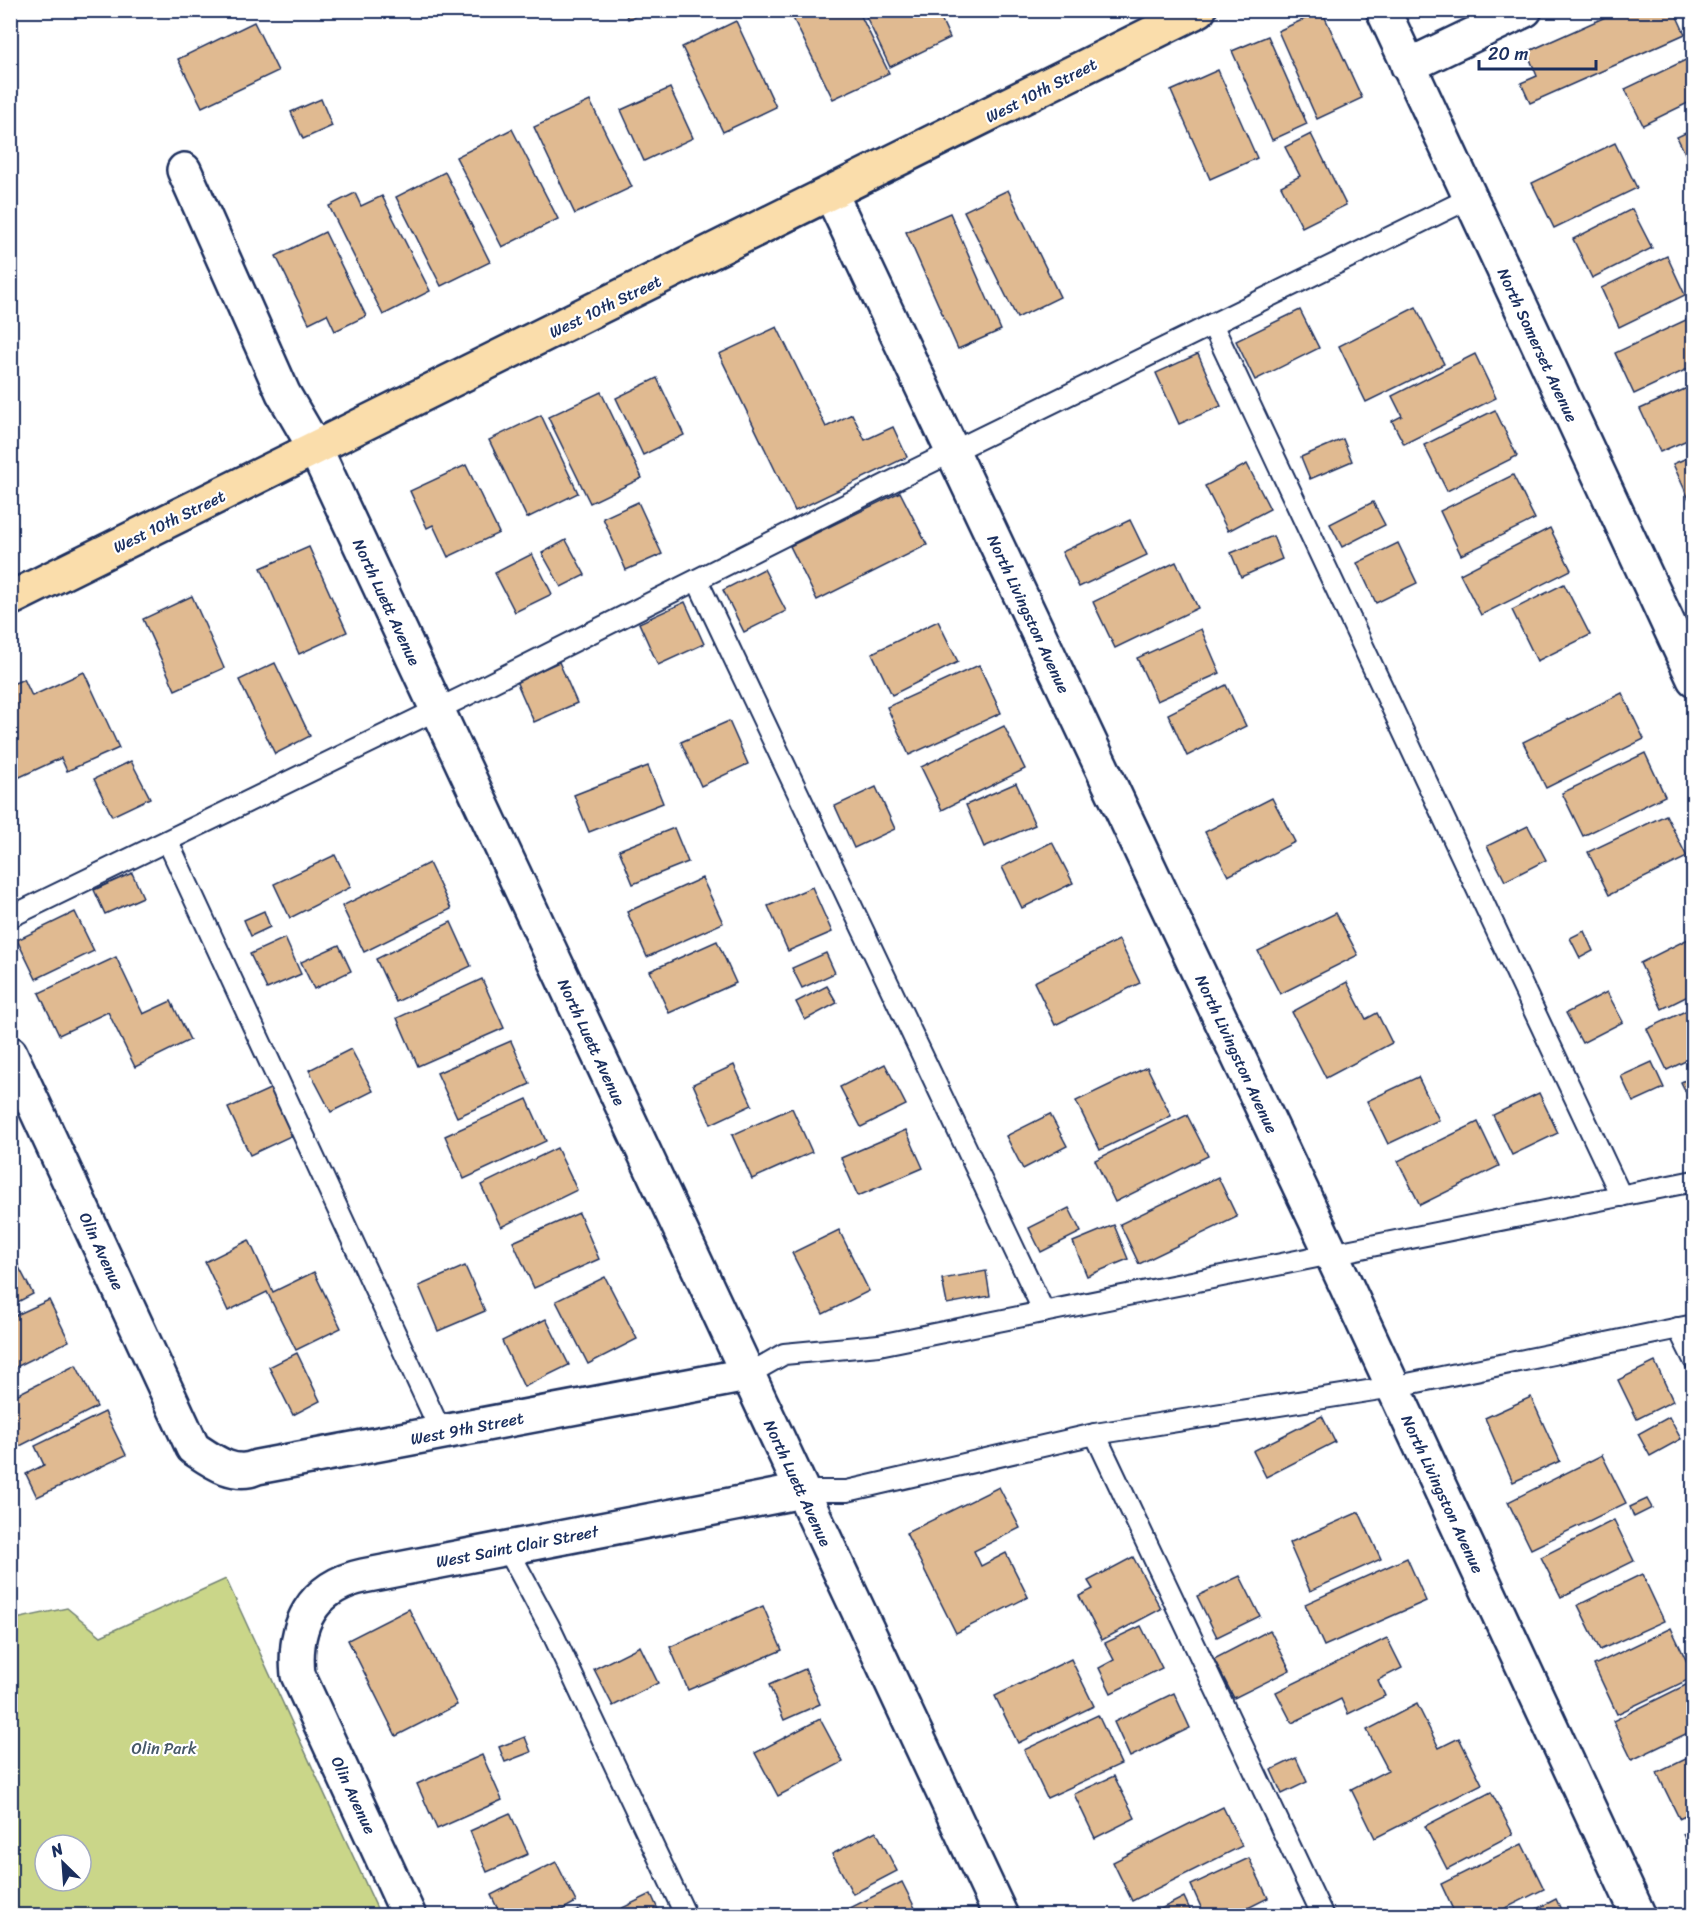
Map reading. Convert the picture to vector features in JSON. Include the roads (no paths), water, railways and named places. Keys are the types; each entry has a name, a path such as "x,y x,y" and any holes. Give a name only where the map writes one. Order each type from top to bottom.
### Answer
{"main road":[{"name":"West 10th Street","path":"10,599 1199,10"},
{"path":"10,576 43,583"}],"street":[{"name":"North Somerset Avenue","path":"1383,10 1694,679"},
{"path":"1408,66 1525,10"},
{"name":"North Luett Avenue","path":"184,170 284,393 315,448 1001,1916"},
{"name":"North Livingston Avenue","path":"831,194 1331,1253 1639,1916"},
{"name":"Olin Avenue","path":"10,1053 193,1448"},
{"name":"West 9th Street","path":"193,1448 209,1460 223,1466 249,1471 257,1467 747,1375"},
{"name":"West Saint Clair Street","path":"298,1675 298,1647 305,1618 322,1594 334,1586 355,1578 802,1491"},
{"name":"Olin Avenue","path":"298,1675 409,1916"}],"lane":[{"path":"10,917 437,710 953,452 1470,198"},
{"path":"1212,324 1621,1196"},
{"path":"697,580 1044,1312"},
{"path":"168,842 441,1432"},
{"path":"747,1375 784,1354 879,1345 1694,1181"},
{"path":"802,1491 848,1491 1095,1434 1393,1387 1686,1327 1694,1360"},
{"path":"1095,1434 1323,1916"},
{"path":"507,1548 549,1626 686,1916"}],"park label":[{"name":"Olin Park","path":"164,1748"}]}
